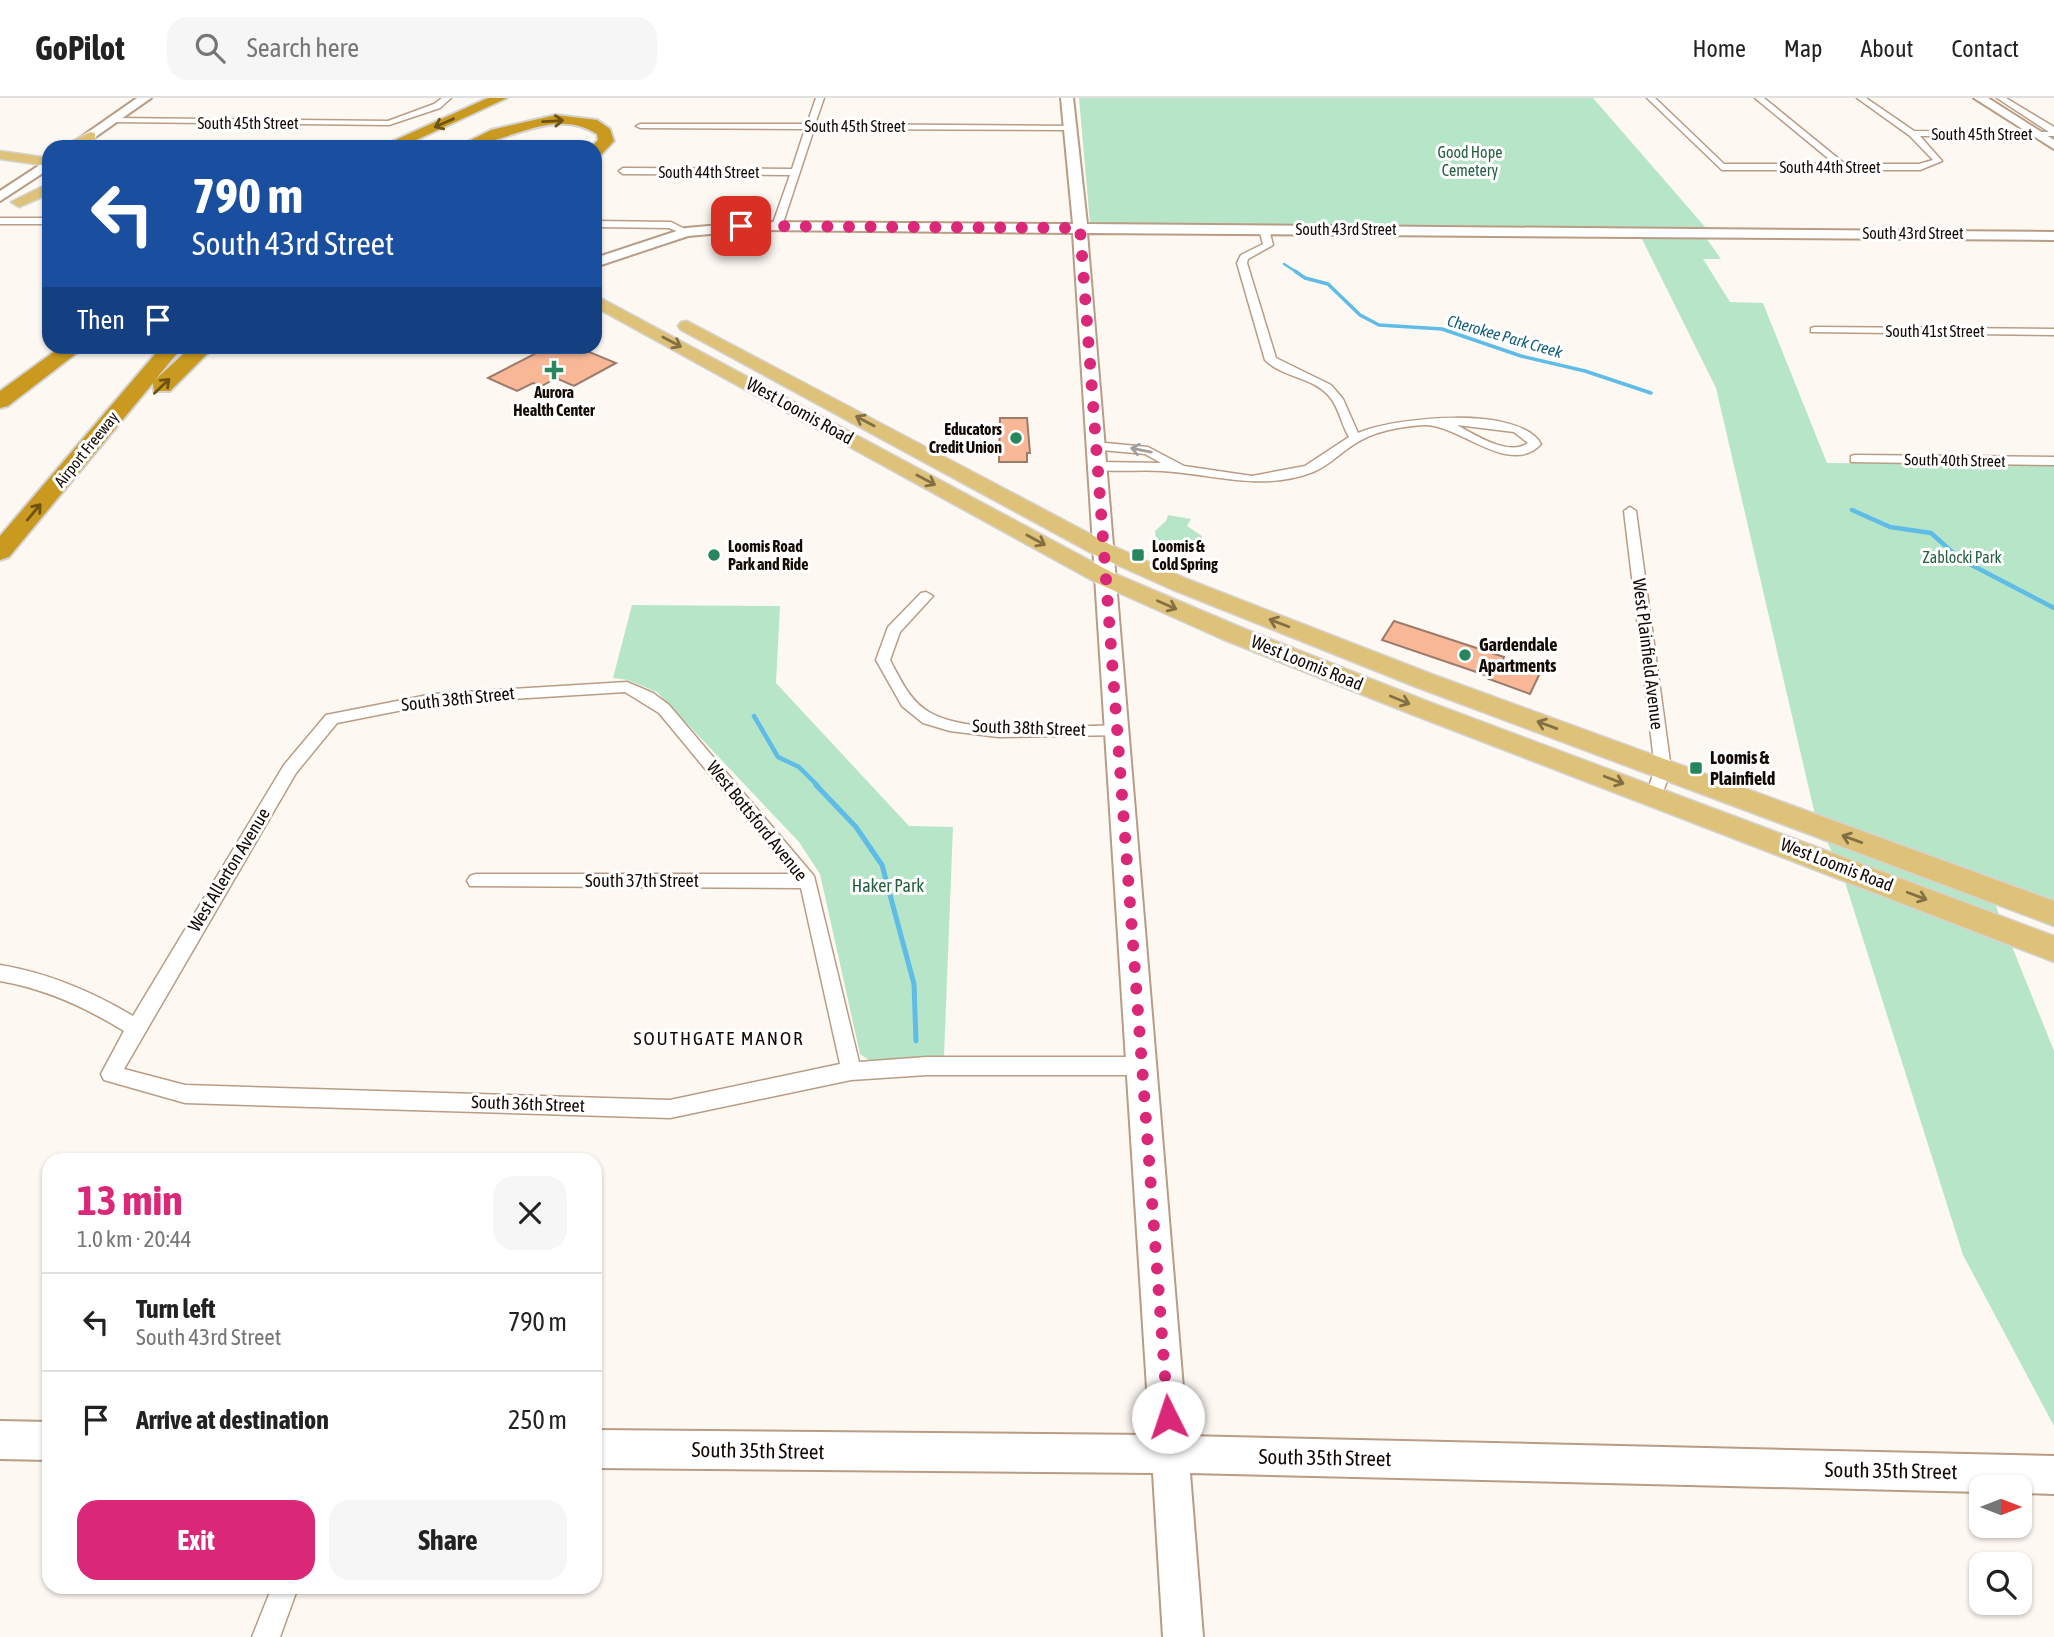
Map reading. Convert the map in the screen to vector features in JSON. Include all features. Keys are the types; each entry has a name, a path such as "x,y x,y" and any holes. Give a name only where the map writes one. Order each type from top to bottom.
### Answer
{"highway":[{"path":"404,140 500,98"},
{"path":"444,140 522,102"},
{"path":"465,140 522,102"},
{"path":"578,103 614,128 618,136 602,154"},
{"path":"482,140 516,126 570,121 596,125 605,132 606,141 602,145"},
{"path":"0,387 45,354"},
{"path":"0,401 65,354"},
{"name":"Airport Freeway","path":"6,545 166,354"},
{"path":"89,444 131,416 197,354"}],"main road":[{"path":"0,155 42,167"},
{"path":"0,166 42,168"},
{"path":"19,202 42,191"},
{"name":"South 43rd Street","path":"1080,228 1264,229"},
{"name":"West Loomis Road","path":"602,288 785,403 1105,578 1231,633 1420,708 2054,949"},
{"name":"West Loomis Road","path":"670,317 1103,550 1180,584 1425,681 2054,914"},
{"path":"785,403 807,390"}],"street":[{"name":"South 45th Street","path":"113,120 383,123 418,114 447,98"},
{"path":"777,226 820,98"},
{"path":"1067,98 1080,228 1118,731 1183,1637"},
{"name":"South 44th Street","path":"1651,98 1722,167 1920,167 1938,161 1932,151 1911,133"},
{"path":"1759,98 1843,167"},
{"path":"1861,98 1911,133"},
{"path":"1980,98 2054,145"},
{"path":"2001,98 2054,133"},
{"path":"95,140 113,120 150,102"},
{"path":"96,140 133,122 150,102"},
{"name":"South 45th Street","path":"640,126 1071,128"},
{"name":"South 45th Street","path":"1911,133 2054,133"},
{"path":"0,197 42,169"},
{"path":"0,215 19,202 42,171"},
{"name":"South 44th Street","path":"623,171 795,172"},
{"path":"0,221 42,221"},
{"name":"South 43rd Street","path":"602,224 671,225 686,232"},
{"name":"South 43rd Street","path":"602,261 686,232 777,226 1080,228"},
{"path":"1264,229 1268,245 1244,257 1242,263 1271,360 1281,369 1324,385 1336,396 1347,426 1356,438"},
{"name":"South 43rd Street","path":"1264,229 2054,233"},
{"name":"South 41st Street","path":"1815,330 2054,332"},
{"path":"1096,456 1231,478 1261,479 1293,474 1322,462 1356,438 1389,425 1442,422 1518,430 1528,434 1535,444 1525,450 1490,446 1442,422"},
{"path":"1096,456 1148,451 1181,469"},
{"name":"South 40th Street","path":"1855,459 2054,461"},
{"name":"West Plainfield Avenue","path":"1630,511 1663,769 1654,795"},
{"name":"South 38th Street","path":"926,596 893,630 883,660 896,689 926,719 984,730 1118,731"},
{"name":"South 38th Street","path":"332,719 433,699 627,687"},
{"name":"West Bottsford Avenue","path":"627,687 648,697 664,709 808,881 851,1071"},
{"name":"West Allerton Avenue","path":"136,1028 289,769 332,719"},
{"name":"South 37th Street","path":"476,881 808,881"},
{"path":"0,974 51,983 86,997 136,1028"},
{"name":"South 36th Street","path":"136,1028 111,1074 185,1094 670,1109 851,1071 927,1066 1143,1066"},
{"path":"0,1440 42,1441"},
{"name":"South 35th Street","path":"602,1449 1170,1454 2054,1475"},
{"path":"266,1637 282,1594"}],"green space":[{"name":"Good Hope Cemetery","path":"1079,98 1593,98 1706,228 1090,223"},
{"name":"Zablocki Park","path":"1640,235 1704,235 1721,259 1703,259 1730,302 1763,303 1827,463 2054,465 2054,904 1985,879 2054,1051 2054,1426 1963,1255 1844,879 1815,815 1716,388"},
{"path":"1168,515 1191,519 1187,526 1202,536 1202,545 1197,550 1193,547 1177,549 1156,540 1155,531 1166,521"},
{"name":"Haker Park","path":"632,605 780,606 776,683 909,826 953,827 944,1056 870,1061 860,1054 820,874 799,842 657,692 628,680 613,678"}],"building":[{"name":"Aurora Health Center","path":"534,354 594,354 616,363 574,386 556,378 542,386 533,383 517,391 488,378"},
{"name":"Educators Credit Union","path":"1000,418 1027,418 1030,453 1027,453 1027,462 999,462"},
{"name":"Gardendale Apartments","path":"1394,621 1504,657 1503,660 1540,673 1530,694 1489,679 1491,677 1382,640"}],"waterway":[{"name":"Cherokee Park Creek","path":"1284,264 1296,272"},
{"name":"Cherokee Park Creek","path":"1296,272 1305,278 1328,284 1360,315 1379,325 1442,329 1521,356 1585,371 1651,393"},
{"name":"Cherokee Park Creek","path":"1852,510 1890,527 1931,533 1960,559 2054,608"},
{"name":"Cherokee Park Creek","path":"754,716 778,757 799,767 818,786"},
{"name":"Cherokee Park Creek","path":"816,785 856,827 882,865 914,984 916,1041"}],"place":[{"name":"Aurora Health Center","path":"554,370"},
{"name":"Educators Credit Union","path":"1016,438"},
{"name":"Loomis Road Park and Ride","path":"714,555"},
{"name":"Loomis & Cold Spring","path":"1138,555"},
{"name":"Gardendale Apartments","path":"1465,655"},
{"name":"Loomis & Plainfield","path":"1696,768"}],"district":[{"name":"SOUTHGATE MANOR","path":"719,1038"}],"route":[{"path":"741,226 1080,228 1168,1417"}]}
